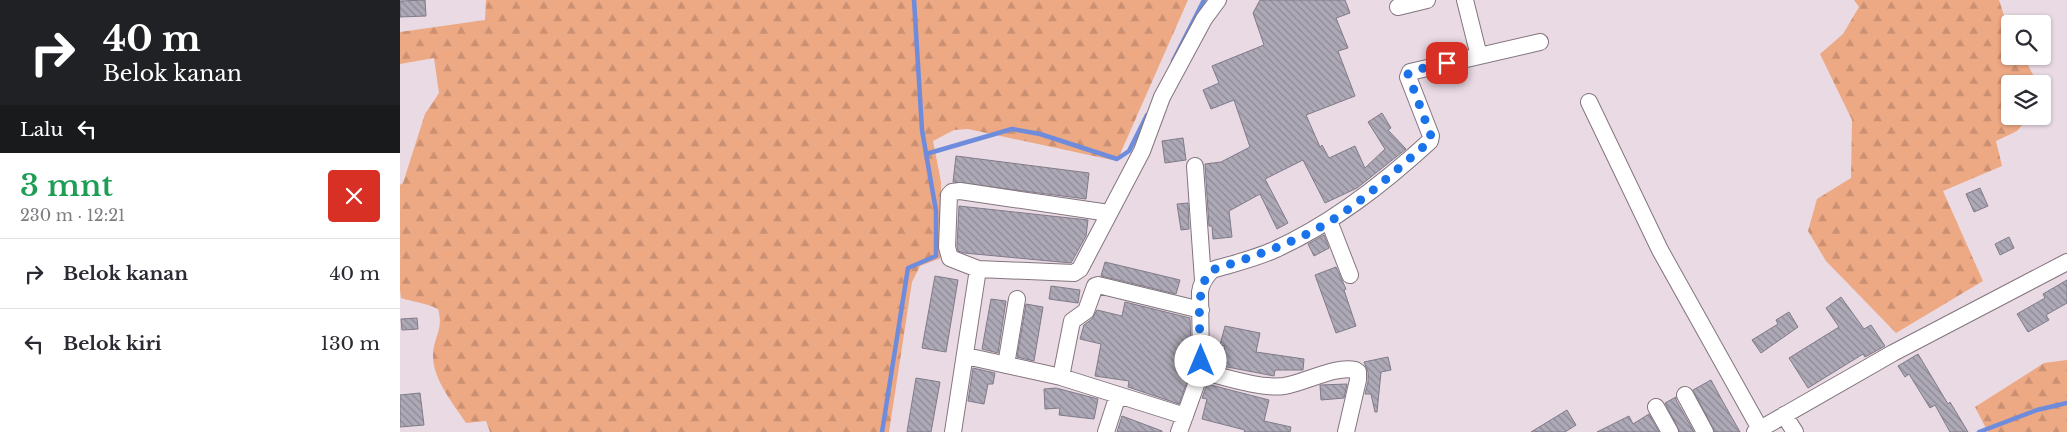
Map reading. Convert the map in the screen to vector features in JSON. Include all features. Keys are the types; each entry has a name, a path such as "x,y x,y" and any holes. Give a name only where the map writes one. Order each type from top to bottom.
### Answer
{"street":[{"path":"1109,213 960,190 952,192 948,195 947,232 950,258 978,269 1074,273 1084,262 1142,151 1162,97 1204,19 1218,0"},
{"path":"1398,7 1427,0"},
{"path":"1465,0 1479,56"},
{"path":"1203,280 1212,270 1272,251 1329,221 1381,182 1430,141 1431,136 1408,77 1410,72 1540,42"},
{"path":"1589,102 1660,250 1758,431 1893,353 2067,262"},
{"path":"1179,432 1201,371 1200,310 1203,280 1195,166"},
{"path":"1329,221 1350,275"},
{"path":"953,432 978,269"},
{"path":"2046,272 2067,270"},
{"path":"1061,377 1072,321 1086,311 1095,286 1098,285 1200,310"},
{"path":"1006,365 1018,299"},
{"path":"966,356 1061,377 1185,416"},
{"path":"1201,371 1244,381 1283,386 1341,370 1355,370 1358,372 1358,380 1346,432"},
{"path":"1106,432 1118,395"},
{"path":"1685,395 1705,432"},
{"path":"1656,407 1670,432"},
{"path":"1784,416 1795,432"}],"green space":[{"path":"486,0 1188,0 1117,161 968,129 954,130 933,141 941,182 941,258 920,266 912,282 889,432 490,432 486,421 466,423 436,373 433,354 440,322 438,309 401,298 400,290 400,185 403,183 425,114 439,93 434,58 400,64 400,32 485,20"},
{"path":"1854,0 1999,0 2004,15 2001,15 2001,65 2028,65 2033,75 2001,75 2001,125 2022,125 2017,131 1996,141 2002,166 1943,191 1983,281 1896,333 1826,261 1808,231 1817,199 1851,178 1852,120 1820,54 1843,34 1859,7"},
{"path":"2067,360 2067,432 1988,432 1975,407 2044,363"}],"building":[{"path":"425,0 426,16 400,17 400,1"},
{"path":"1260,0 1345,0 1350,13 1336,18 1348,48 1338,51 1355,96 1306,115 1320,147 1322,145 1329,158 1355,146 1365,168 1385,149 1368,122 1382,113 1391,128 1388,130 1406,149 1357,188 1325,203 1303,160 1265,179 1288,223 1277,229 1260,194 1229,211 1232,237 1213,239 1212,226 1209,226 1205,164 1221,162 1250,147 1234,100 1211,109 1203,90 1219,83 1212,66 1264,45 1253,13"},
{"path":"1183,138 1186,160 1165,163 1162,141"},
{"path":"956,156 1089,173 1086,199 953,182"},
{"path":"1980,188 1988,206 1974,212 1966,194"},
{"path":"1188,203 1189,229 1181,230 1177,204"},
{"path":"959,206 1088,220 1086,236 1071,263 964,253 958,251 957,246"},
{"path":"1324,235 1329,248 1314,256 1308,244"},
{"path":"2009,237 2014,248 2000,255 1995,244"},
{"path":"1105,262 1180,280 1176,294 1101,276"},
{"path":"1336,267 1346,289 1344,290 1356,326 1336,333 1315,275"},
{"path":"935,276 958,280 946,352 922,348"},
{"path":"2067,280 2067,303 2046,315 2049,320 2028,332 2017,314 2045,298 2043,294"},
{"path":"1051,286 1080,290 1078,303 1049,299"},
{"path":"1841,297 1864,329 1871,325 1885,346 1865,357 1863,354 1808,388 1789,358 1839,327 1826,308"},
{"path":"991,299 1006,301 998,353 982,349"},
{"path":"1125,302 1190,318 1191,349 1182,377 1188,379 1179,404 1128,387 1129,381 1095,376 1101,344 1080,339 1084,325 1092,319 1097,310 1122,316"},
{"path":"1026,304 1043,307 1034,361 1017,357"},
{"path":"1789,312 1798,327 1761,353 1752,340 1778,324 1776,320"},
{"path":"417,318 418,329 402,330 401,319"},
{"path":"1225,326 1260,333 1256,352 1304,359 1303,370 1275,370 1274,376 1222,366 1225,346 1220,345"},
{"path":"1918,354 1948,404 1950,402 1968,432 1950,432 1935,405 1930,408 1909,374 1905,377 1898,366"},
{"path":"1388,357 1391,370 1381,372 1377,412 1375,412 1371,394 1365,394 1368,372 1364,362"},
{"path":"973,368 995,373 993,384 988,384 984,404 968,401"},
{"path":"916,378 940,382 931,432 907,432"},
{"path":"1711,380 1740,432 1715,432 1693,390"},
{"path":"1207,384 1269,400 1264,421 1291,427 1290,432 1244,432 1245,430 1202,419 1207,399 1202,398"},
{"path":"1347,384 1344,398 1321,400 1320,385"},
{"path":"1056,388 1098,399 1094,419 1059,415 1060,408 1045,409 1044,389"},
{"path":"420,393 424,425 400,427 400,395"},
{"path":"1676,397 1694,432 1680,432 1665,403"},
{"path":"1567,410 1576,425 1565,432 1531,432"},
{"path":"1649,414 1659,432 1597,432 1629,416 1633,424"},
{"path":"1122,416 1162,431 1162,432 1117,432"}],"waterway":[{"path":"882,432 908,268 936,256 936,211 922,130 914,0"},
{"path":"1173,61 1204,0"},
{"path":"926,154 1012,129 1040,134 1117,159 1129,151 1147,115"},
{"path":"1979,432 2037,410 2067,403"}],"route":[{"path":"1201,361 1200,292 1203,280 1207,275 1212,270 1272,251 1329,221 1381,182 1429,142 1431,136 1408,74 1415,70 1447,63"}]}
